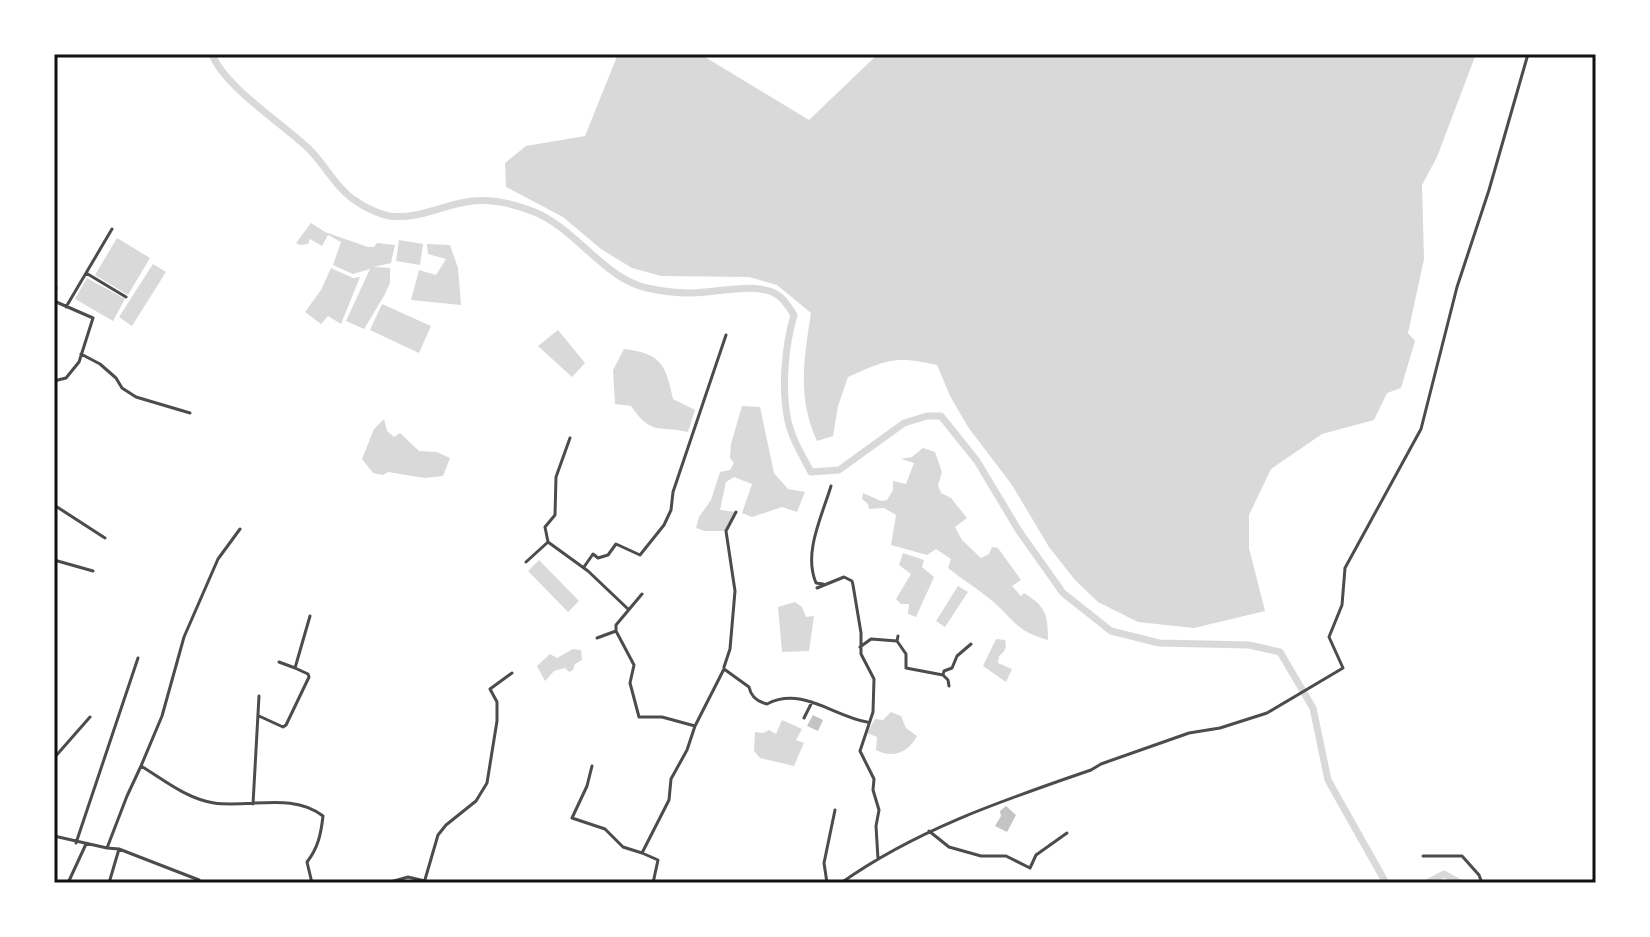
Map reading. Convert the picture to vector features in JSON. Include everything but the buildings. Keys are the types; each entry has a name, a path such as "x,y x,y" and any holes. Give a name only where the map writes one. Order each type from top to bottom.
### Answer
{"street":[{"path":"841,883 929,831 1189,733 1220,728 1267,713 1343,668 1329,637 1342,605 1345,568 1421,429 1457,287 1528,54"},
{"path":"66,307 112,229"},
{"path":"86,273 126,297"},
{"path":"54,287 54,293"},
{"path":"54,301 93,318 81,354 66,378 54,381"},
{"path":"584,567 593,554 598,558 608,555 616,544 640,555 664,525 726,335"},
{"path":"81,354 100,364 122,388 136,397 190,413"},
{"path":"570,438 556,477 558,495 554,505 555,515 544,530 548,542 584,567 628,609"},
{"path":"826,584 816,583 810,570 819,522 831,486"},
{"path":"54,505 105,538"},
{"path":"642,853 669,800 671,779 724,669 730,649 735,591 726,531 736,512"},
{"path":"107,848 162,716 184,637 218,559 240,529"},
{"path":"526,562 548,542"},
{"path":"54,560 93,571"},
{"path":"817,588 844,577 852,581 861,633 860,647 874,679 873,712 860,751 874,779 873,790 879,810 876,826 878,859"},
{"path":"642,594 616,625 616,631 634,665 630,683 639,717 662,717 695,726"},
{"path":"295,668 310,616"},
{"path":"597,638 616,631"},
{"path":"898,636 897,641 906,654 906,668 943,675 949,686"},
{"path":"860,647 871,639 897,641"},
{"path":"943,675 971,644"},
{"path":"76,843 138,658"},
{"path":"259,716 283,727 286,725 309,677 279,662"},
{"path":"724,669 749,687 750,693 760,702 767,704 779,698 812,702 850,718 869,722"},
{"path":"387,883 408,877 425,882 438,835 476,801 487,783 497,721 497,702 490,689 512,673"},
{"path":"253,804 259,696"},
{"path":"804,718 812,702"},
{"path":"54,758 90,717"},
{"path":"141,766 197,798 213,803 304,804 323,816 317,850 307,862 312,883"},
{"path":"592,766 587,786 572,818 605,829 623,847 658,860 653,883"},
{"path":"827,883 824,863 835,810"},
{"path":"929,831 949,847 981,856 1006,856 1030,868 1036,855 1067,833"},
{"path":"54,836 76,843 119,849 199,880"},
{"path":"68,883 86,844"},
{"path":"109,883 119,849"},
{"path":"1423,856 1462,856 1482,883"},
{"path":"1591,883 1596,878"}],"shaded area":[{"path":"618,54 700,54 809,120 878,54 1476,54 1437,157 1422,185 1424,259 1408,333 1415,341 1401,388 1387,393 1374,420 1322,434 1271,469 1249,515 1249,548 1265,611 1194,628 1138,622 1098,602 1075,580 1049,547 1012,485 968,427 937,365 911,360 891,361 848,377 838,406 833,436 817,441 804,394 811,313 777,285 749,277 661,276 632,268 601,249 563,217 506,187 505,163 526,146 585,136"},
{"path":"311,223 325,232 368,247 374,247 377,243 395,245 391,263 374,267 390,268 390,283 364,329 346,321 370,269 353,274 333,265 341,242 328,235 322,246 310,239 308,244 296,243"},
{"path":"117,238 150,258 128,295 95,275"},
{"path":"399,240 423,244 420,265 396,261"},
{"path":"427,244 450,245 458,268 461,305 411,300 419,270 436,275 446,259 428,254"},
{"path":"153,264 166,272 132,326 119,317"},
{"path":"331,268 353,278 360,277 341,324 328,316 321,324 305,312 321,290"},
{"path":"87,278 125,299 113,321 75,299"},
{"path":"382,304 431,326 419,353 370,330"},
{"path":"558,330 585,363 572,377 538,346"},
{"path":"624,349 646,354 660,363 668,377 673,399 695,410 688,432 650,426 631,406 615,404 613,370"},
{"path":"742,406 760,407 774,473 788,489 805,492 797,512 782,507 752,517 742,513 752,484 734,477 726,482 720,510 736,512 726,531 696,528 699,517 711,500 720,472 730,470 734,463 730,458 731,444"},
{"path":"384,419 387,431 394,437 400,433 419,451 437,452 450,458 443,476 425,478 388,472 383,475 373,473 362,459 374,429"},
{"path":"923,448 935,452 942,472 938,485 941,493 951,498 967,518 955,527 962,540 981,558 989,554 992,547 998,548 1021,580 1012,586 1021,596 1024,593 1031,598 1044,612 1048,640 1021,628 988,597 948,568 951,559 936,549 927,555 891,545 896,515 884,508 869,509 862,499 863,493 881,501 887,500 893,490 893,481 906,484 914,463 901,459 912,457"},
{"path":"903,553 924,560 922,567 934,577 916,617 908,614 909,604 901,604 896,599 911,574 899,565"},
{"path":"539,560 579,601 568,612 528,571"},
{"path":"958,586 968,592 945,627 936,621"},
{"path":"795,602 802,607 806,617 814,616 809,651 782,652 778,607"},
{"path":"996,639 1005,640 1006,643 998,663 1012,669 1006,682 983,666"},
{"path":"573,649 581,650 582,660 569,672 565,668 554,671 545,681 537,666 550,654 557,658"},
{"path":"891,712 901,716 906,728 917,736 905,750 888,754 876,750 877,737 867,733 875,719 883,720"},
{"path":"782,720 802,729 796,740 804,743 794,766 760,758 754,751 755,732 769,730 776,734"}],"waterway":[{"path":"212,54 229,80 311,151 343,191 376,212 400,217 472,201 510,204 548,219 631,283 673,292 760,289 779,296 794,315 785,367 788,421 811,472 839,470 904,423 927,416 941,416 977,461 1019,531 1063,593 1111,631 1159,643 1249,645 1280,652 1313,708 1328,780 1386,883"},
{"path":"1427,883 1444,874 1460,883"}]}
